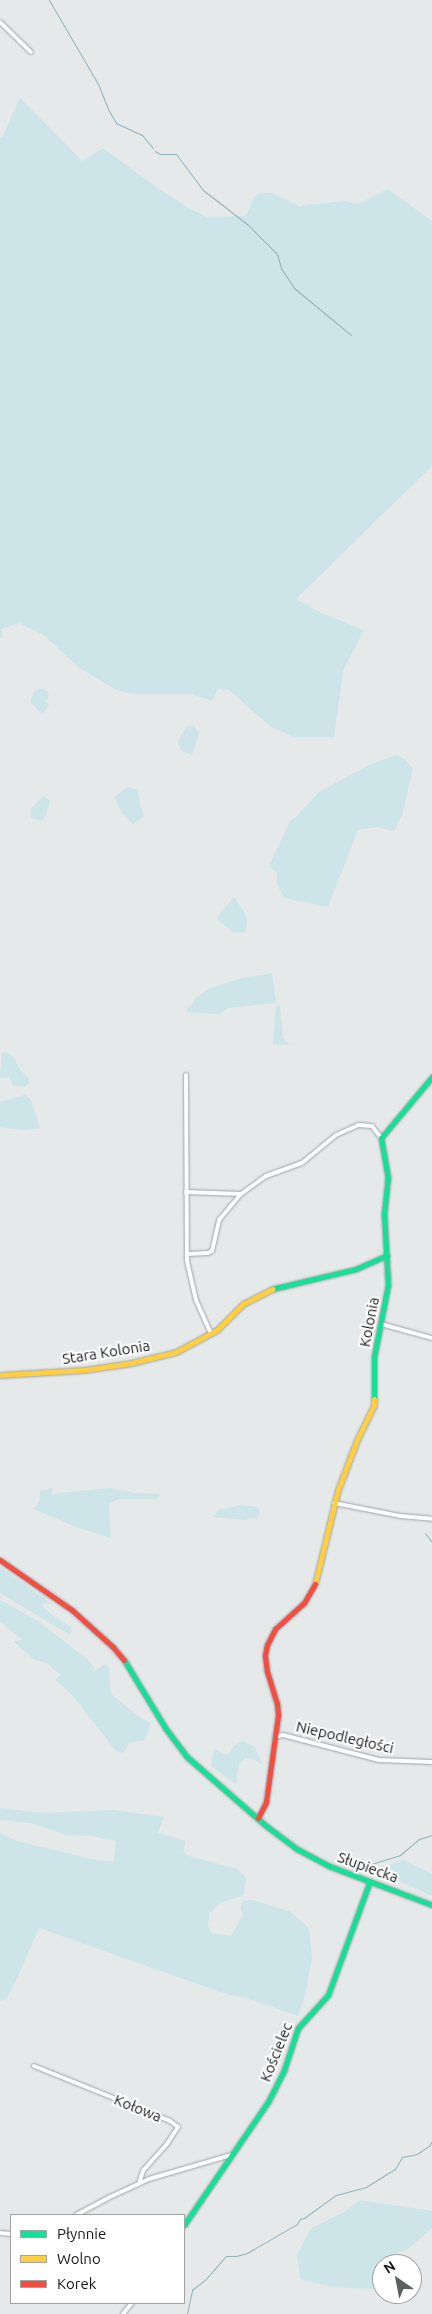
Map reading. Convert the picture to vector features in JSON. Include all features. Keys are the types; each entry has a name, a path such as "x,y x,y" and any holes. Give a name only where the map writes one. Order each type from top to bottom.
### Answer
{"street":[{"path":"0,22 31,52"},
{"path":"186,1075 187,1261 196,1300 211,1333"},
{"path":"381,1138 432,1077"},
{"name":"Kolonia","path":"241,1194 266,1176 302,1163 336,1135 349,1127 358,1124 372,1126 381,1138 388,1178 384,1214 388,1285 374,1357 374,1405 357,1440 334,1503 323,1553"},
{"path":"186,1192 241,1194"},
{"path":"188,1254 212,1251 219,1220 241,1194"},
{"name":"Stara Kolonia","path":"0,1374 84,1370 131,1363 176,1352 223,1325 243,1304 258,1295 275,1288 356,1269 387,1255"},
{"path":"381,1324 432,1338"},
{"path":"334,1503 400,1516 432,1519"},
{"name":"Niepodległości","path":"323,1553 313,1588 304,1603 275,1629 266,1645 267,1672 277,1704 277,1736 283,1735 379,1760 432,1762"},
{"name":"Słupiecka","path":"0,1560 72,1610 107,1641 128,1665 166,1729 186,1756 258,1818 297,1849 329,1866 432,1906"},
{"path":"258,1818 266,1802 277,1736"},
{"name":"Kościelec","path":"185,2224 257,2119 276,2086 298,2028 328,1995 370,1881"},
{"name":"Kołowa","path":"34,2066 170,2121 178,2128 167,2144 143,2171 139,2183"},
{"path":"78,2214 139,2183 172,2171 231,2155"},
{"path":"123,2314 131,2304"}],"shaded area":[{"path":"20,98 82,161 103,148 152,184 187,207 207,217 246,216 254,197 261,193 272,193 299,206 346,201 358,204 388,189 432,221 432,466 296,599 321,613 364,630 343,671 334,737 294,737 271,727 229,690 218,689 212,701 191,694 136,694 118,691 78,667 44,635 19,623 2,629 2,638 0,638 0,137 2,137"},
{"path":"40,688 47,691 49,696 46,701 49,705 42,714 30,702 33,693"},
{"path":"194,725 199,732 192,755 181,751 178,741 186,727"},
{"path":"396,755 406,760 413,768 402,815 394,831 377,827 358,830 328,907 284,898 277,884 277,873 269,866 290,821 319,792 369,765"},
{"path":"127,787 138,790 144,816 133,824 122,813 115,797"},
{"path":"43,796 50,801 46,815 42,821 31,818 30,810"},
{"path":"234,897 245,913 247,922 245,933 232,932 216,918"},
{"path":"272,973 276,1003 228,1008 219,1014 188,1012 187,1010 196,998 208,989 242,978"},
{"path":"276,1006 280,1006 283,1038 290,1045 273,1045"},
{"path":"2,1053 8,1053 14,1057 18,1067 29,1079 25,1087 13,1085 9,1077 0,1078"},
{"path":"25,1095 31,1100 40,1128 24,1130 0,1127 0,1102"},
{"path":"52,1488 52,1494 110,1488 135,1493 160,1494 157,1499 119,1499 109,1504 111,1538 76,1527 33,1509 39,1502 40,1491"},
{"path":"241,1505 258,1507 260,1512 258,1517 245,1520 213,1517 219,1510"},
{"path":"0,1567 51,1603 41,1604 52,1615 71,1627 70,1635 0,1593"},
{"path":"0,1600 38,1621 87,1659 95,1671 105,1664 109,1668 111,1694 142,1719 151,1722 145,1740 129,1743 123,1753 116,1751 73,1696 56,1680 60,1675 47,1663 35,1660 17,1645 14,1641 23,1640 0,1622"},
{"path":"243,1741 254,1746 263,1765 253,1759 245,1758 239,1764 236,1784 211,1766 214,1749 228,1755 234,1746"},
{"path":"0,1808 43,1813 114,1810 164,1817 158,1833 186,1841 183,1852 189,1856 237,1869 246,1877 244,1895 220,1903 210,1913 208,1924 211,1933 231,1936 243,1915 240,1908 244,1901 252,1900 289,1911 309,1928 312,1958 304,1999 298,2016 244,1997 229,1995 39,1928 14,1985 6,1999 0,2001 0,1833 17,1841 100,1861 114,1861 116,1841 93,1836 67,1835 31,1823 0,1820"},
{"path":"403,1860 432,1874 432,1896 387,1875 379,1868"},
{"path":"360,2200 432,2211 432,2228 407,2250 394,2254 372,2254 372,2289 333,2287 300,2279 297,2255 310,2229 344,2212"}],"waterway":[{"path":"49,0 98,84 116,123 142,135 153,148"},
{"path":"155,151 160,154 176,154 203,190 247,224 277,254 281,268 294,288 351,335"},
{"path":"425,1533 432,1542"},
{"path":"368,1865 400,1855 419,1839 432,1835"},
{"path":"187,2314 192,2290 205,2280 226,2256 247,2253 297,2224 300,2219 336,2195 366,2187 395,2169 402,2157 417,2154 429,2146 432,2141"}],"traffic: fast":[{"path":"374,1399 374,1357 388,1285 384,1214 388,1178 381,1138 432,1077"},
{"path":"272,1289 356,1269 387,1255"},
{"path":"124,1660 166,1729 186,1756 265,1825 297,1849 329,1866 432,1905"},
{"path":"185,2224 268,2102 284,2070 298,2028 328,1995 370,1881"}],"traffic: slow":[{"path":"0,1375 84,1370 131,1363 176,1352 217,1330 243,1304 272,1289"},
{"path":"315,1584 338,1490 357,1440 374,1405 374,1399"}],"traffic: jam":[{"path":"0,1560 72,1610 113,1647 124,1660"},
{"path":"258,1818 266,1802 278,1715 277,1704 267,1672 265,1655 267,1645 275,1629 304,1603 315,1584"}]}
